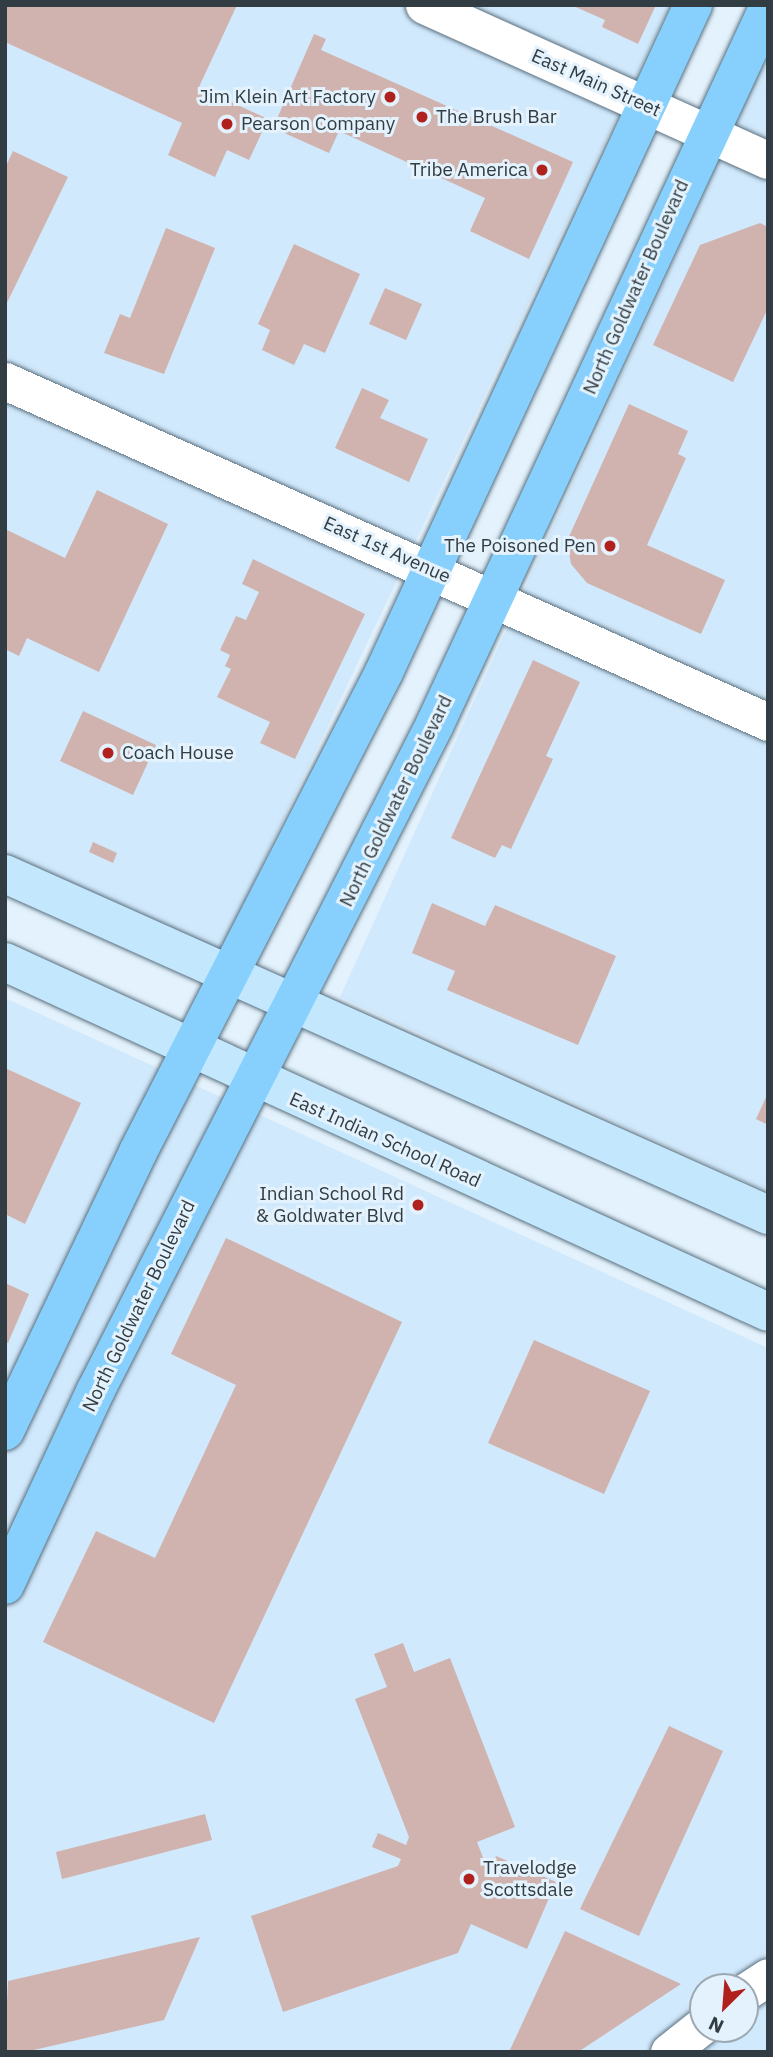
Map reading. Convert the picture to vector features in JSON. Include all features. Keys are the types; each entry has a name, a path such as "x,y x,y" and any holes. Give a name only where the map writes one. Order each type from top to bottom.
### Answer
{"main road":[{"path":"5,1430 190,1049 334,775 432,570 693,5"},
{"name":"North Goldwater Boulevard","path":"5,1585 96,1390 254,1080 296,1004 495,598 707,133 768,8"},
{"path":"5,874 768,1215"},
{"name":"East Indian School Road","path":"5,962 254,1080 768,1312"}],"street":[{"name":"East Main Street","path":"424,5 768,160"},
{"name":"East 1st Avenue","path":"5,381 768,722"},
{"path":"669,2052 689,2036"}],"shaded area":[{"path":"5,5 670,5 221,951 5,864"},
{"path":"768,52 768,1192 340,997"},
{"path":"5,998 768,1348 768,2052 5,2052"}],"building":[{"path":"5,5 237,5 199,87 268,119 249,160 227,150 215,177 168,155 182,123 5,42"},
{"path":"571,5 656,5 638,44 602,27 605,20"},
{"path":"314,34 326,39 321,50 573,162 529,259 470,231 485,198 339,131 329,153 273,128"},
{"path":"13,151 68,177 5,307 5,168"},
{"path":"760,223 768,227 768,308 733,382 653,345 700,245"},
{"path":"166,228 215,248 164,374 104,353 120,314 130,318"},
{"path":"294,244 360,274 325,353 304,344 294,365 262,350 270,330 258,324"},
{"path":"385,288 422,304 406,340 369,324"},
{"path":"362,388 389,400 380,418 428,439 409,482 335,448"},
{"path":"629,404 688,431 678,454 686,458 647,545 725,580 701,634 587,583 571,564 567,541"},
{"path":"97,490 168,524 99,672 27,638 19,656 5,649 5,529 65,558"},
{"path":"253,559 365,614 295,759 260,743 270,722 217,697 231,669 225,666 230,655 220,650 236,616 246,620 259,592 242,584"},
{"path":"533,660 580,682 546,756 553,759 511,849 502,845 495,858 451,838"},
{"name":"Coach House","path":"83,711 156,745 133,795 60,761"},
{"path":"93,842 117,853 113,863 89,852"},
{"path":"432,903 485,926 495,905 616,956 578,1045 447,990 455,971 412,953"},
{"path":"5,1068 81,1103 25,1224 5,1214"},
{"path":"768,1093 768,1125 756,1119"},
{"path":"226,1238 402,1322 214,1723 43,1642 96,1531 155,1558 236,1385 171,1354"},
{"path":"5,1283 29,1294 8,1343 5,1342"},
{"path":"534,1340 650,1391 604,1494 488,1443"},
{"path":"403,1643 414,1672 450,1658 515,1827 477,1842 489,1873 496,1856 556,1882 527,1949 471,1924 458,1953 283,2012 251,1916 398,1866 401,1859 372,1847 378,1833 406,1845 409,1837 355,1699 387,1687 374,1654"},
{"path":"669,1726 723,1751 639,1936 580,1909"},
{"path":"205,1814 212,1840 62,1879 56,1852"},
{"path":"565,1931 681,1984 578,2052 509,2052"},
{"path":"200,1937 164,2020 25,2052 5,2052 8,1981"}],"place":[{"name":"Jim Klein Art Factory","path":"390,97"},
{"name":"The Brush Bar","path":"422,117"},
{"name":"Pearson Company","path":"227,124"},
{"name":"Tribe America","path":"542,170"},
{"name":"The Poisoned Pen","path":"610,546"},
{"name":"Coach House","path":"108,753"},
{"name":"Indian School Rd & Goldwater Blvd","path":"418,1205"},
{"name":"Travelodge Scottsdale","path":"469,1879"}]}
